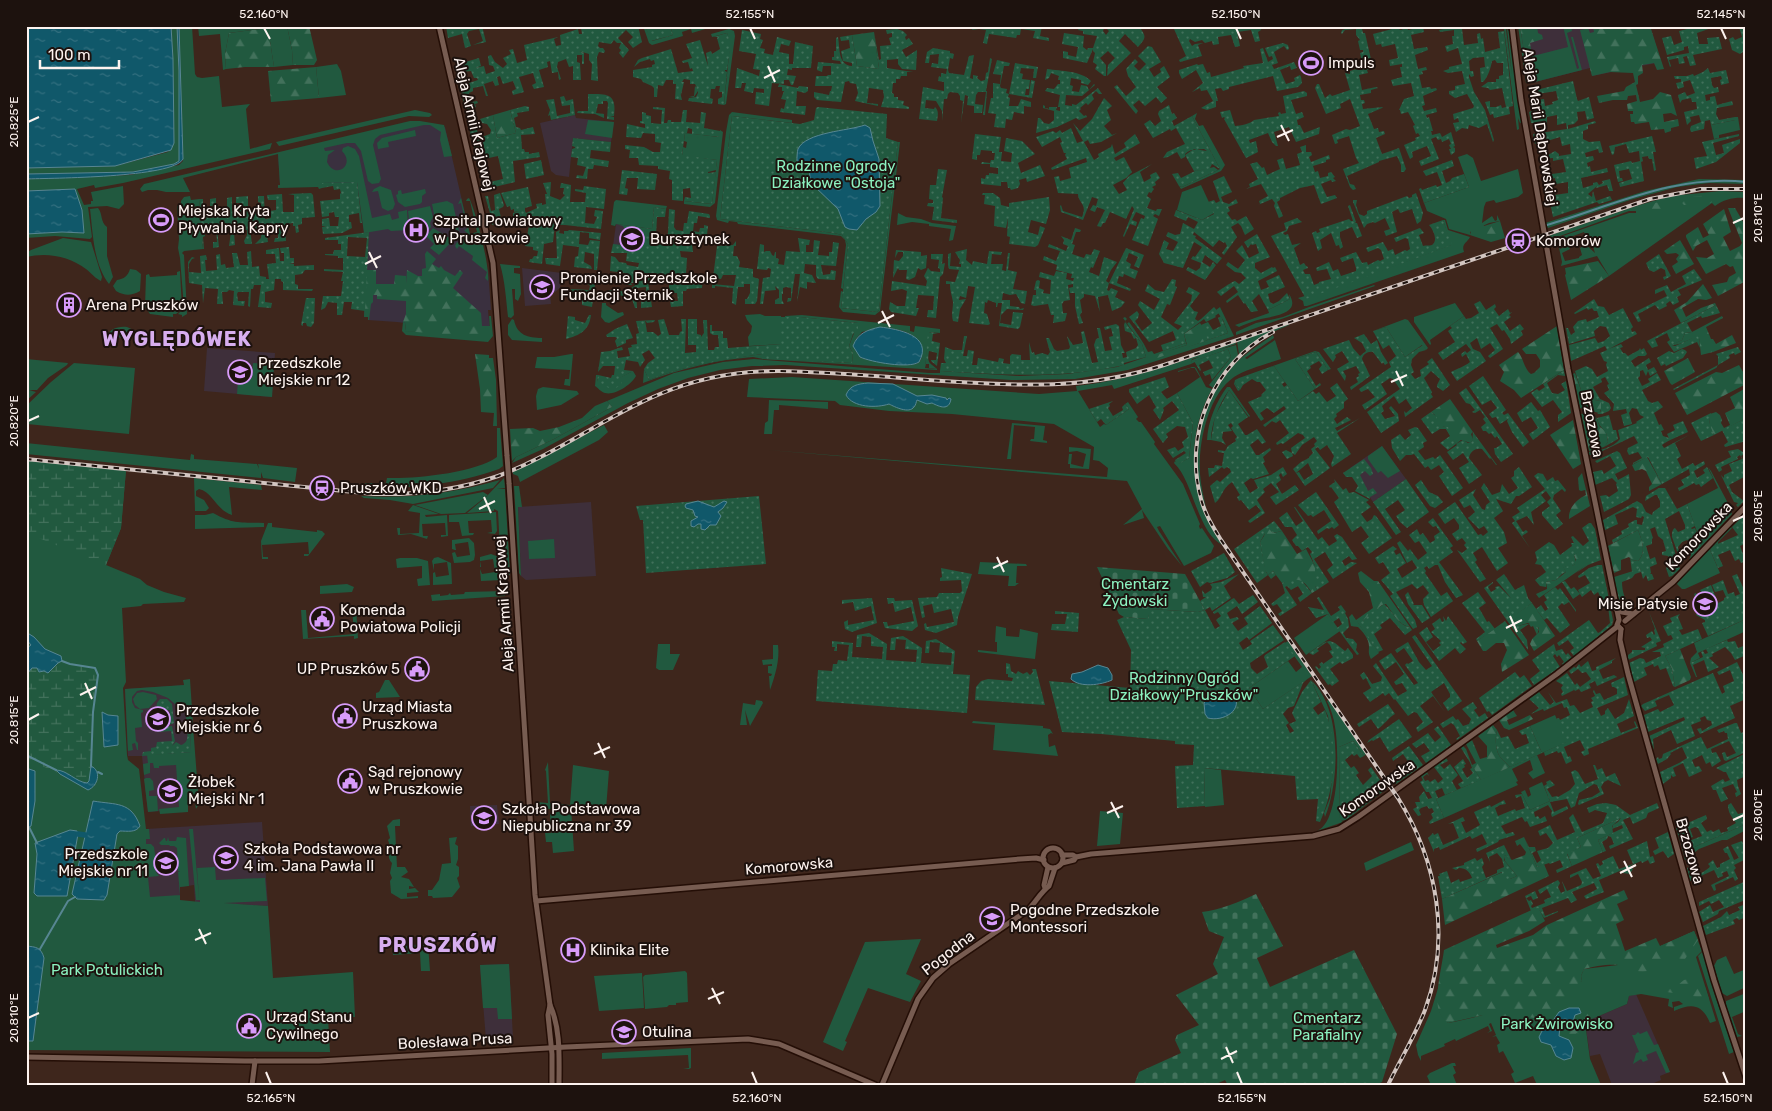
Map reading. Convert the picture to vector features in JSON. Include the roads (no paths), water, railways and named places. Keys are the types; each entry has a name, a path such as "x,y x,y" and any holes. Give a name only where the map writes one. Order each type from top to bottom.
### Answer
{"street":[{"name":"Aleja Armii Krajowej","path":"439,26 493,263 508,456 536,901 550,1004 554,1014 558,1047 559,1085"},
{"name":"Aleja Marii Dąbrowskiej","path":"1512,26 1521,100 1544,231"},
{"name":"Brzozowa","path":"1544,231 1572,388 1616,608 1622,621"},
{"name":"Komorowska","path":"1622,621 1666,588 1746,506"},
{"path":"1616,608 1633,614"},
{"path":"1619,628 1626,626 1622,621"},
{"name":"Brzozowa","path":"1619,628 1632,690 1714,980 1746,1077"},
{"name":"Komorowska","path":"1062,855 1073,855 1076,857 1314,836 1338,829 1358,817 1619,628"},
{"path":"1050,849 1057,849 1062,855 1062,863 1055,868 1048,867 1044,860 1045,853 1050,849"},
{"name":"Komorowska","path":"1062,863 1074,860 1076,857"},
{"name":"Komorowska","path":"536,901 1020,859 1036,858 1044,860"},
{"name":"Pogodna","path":"1045,888 1048,867"},
{"name":"Pogodna","path":"882,1085 918,999 933,978 949,964 1028,910 1039,899 1045,888 1049,886 1055,868"},
{"name":"Aleja Armii Krajowej","path":"550,1004 548,1015 552,1048 552,1085"},
{"name":"Bolesława Prusa","path":"26,1057 319,1061 558,1047 755,1040 779,1044 875,1085"},
{"path":"252,1085 255,1061"}],"water":[{"path":"26,26 171,26 174,143 171,150 115,166 26,168"},
{"path":"177,26 179,26 183,159 174,165 158,170 136,173 110,176 26,179 26,174 133,172 174,164 179,161"},
{"path":"865,125 870,128 879,159 880,206 857,230 845,227 838,209 811,183 809,170 797,161 797,153 802,143 809,139"},
{"path":"75,189 82,210 84,233 26,234 26,191"},
{"path":"880,327 904,332 918,340 922,345 919,362 899,365 881,363 860,357 853,346 855,342 864,333"},
{"path":"868,383 893,384 917,396 932,395 946,398 947,400 951,399 946,407 932,403 927,404 917,400 912,409 905,410 889,404 878,406 860,405 849,399 846,395 852,387"},
{"path":"698,501 714,507 724,501 727,502 718,512 721,516 716,525 710,525 705,530 701,529 701,524 694,527 691,526 691,521 698,517 695,516 693,510 685,506 686,504"},
{"path":"26,632 34,637 45,649 61,656 62,661 48,673 44,671 39,672 37,668 32,668 26,675 26,649 31,645 26,639"},
{"path":"1098,665 1108,668 1112,675 1112,680 1085,685 1071,679 1072,674"},
{"path":"1220,691 1233,693 1236,705 1231,713 1226,716 1214,719 1208,718 1205,714 1204,703 1209,696"},
{"path":"102,712 118,716 118,745 104,747"},
{"path":"91,766 97,771 98,775 94,785 88,790 56,770 87,783"},
{"path":"26,768 35,771 35,801 31,826 26,829"},
{"path":"93,801 116,804 127,808 132,812 140,826 134,831 120,831 117,834 107,895 104,900 77,899 72,894"},
{"path":"70,830 77,831 78,834 67,896 37,896 34,893 37,854 35,843"},
{"path":"26,946 38,948 44,958 33,1041 26,1041"},
{"path":"1569,1008 1579,1008 1581,1013 1575,1015 1571,1028 1563,1025 1560,1026 1559,1036 1569,1040 1573,1048 1571,1058 1564,1060 1556,1056 1551,1045 1541,1042 1539,1037 1559,1012"}],"waterway":[{"path":"1547,225 1669,187 1720,181 1746,182"},
{"path":"62,661 95,668 98,675 93,712 91,766"},
{"path":"26,755 56,770"},
{"path":"98,772 102,774"},
{"path":"29,827 37,843"},
{"path":"78,834 85,835"},
{"path":"40,949 68,901 75,897"}],"railway":[{"path":"26,459 374,494 437,491 468,485 498,476 539,458 639,403 674,388 703,380 748,372 778,371 1027,385 1108,379 1164,365 1650,199 1701,189 1746,189"},
{"path":"1273,332 1252,345 1234,362 1219,381 1208,403 1200,426 1196,450 1196,474 1203,505 1218,535 1398,798 1423,848 1431,874 1436,901 1437,956 1433,983 1425,1010 1388,1085"}],"place":[{"name":"Impuls","path":"1311,63"},
{"name":"Miejska Kryta Pływalnia Kapry","path":"161,220"},
{"name":"Szpital Powiatowy w Pruszkowie","path":"416,230"},
{"name":"Bursztynek","path":"632,239"},
{"name":"Komorów","path":"1518,241"},
{"name":"Promienie Przedszkole Fundacji Sternik","path":"542,287"},
{"name":"Arena Pruszków","path":"69,305"},
{"name":"Przedszkole Miejskie nr 12","path":"240,372"},
{"name":"Pruszków WKD","path":"322,488"},
{"name":"Misie Patysie","path":"1705,604"},
{"name":"Komenda Powiatowa Policji","path":"322,619"},
{"name":"UP Pruszków 5","path":"417,669"},
{"name":"Urząd Miasta Pruszkowa","path":"345,716"},
{"name":"Przedszkole Miejskie nr 6","path":"158,719"},
{"name":"Sąd rejonowy w Pruszkowie","path":"350,781"},
{"name":"Żłobek Miejski Nr 1","path":"170,791"},
{"name":"Szkoła Podstawowa Niepubliczna nr 39","path":"484,818"},
{"name":"Szkoła Podstawowa nr 4 im. Jana Pawła II","path":"226,858"},
{"name":"Przedszkole Miejskie nr 11","path":"166,863"},
{"name":"Pogodne Przedszkole Montessori","path":"992,919"},
{"name":"Klinika Elite","path":"573,950"},
{"name":"Urząd Stanu Cywilnego","path":"249,1026"},
{"name":"Otulina","path":"624,1032"}],"district":[{"name":"WYGLĘDÓWEK","path":"177,339"},
{"name":"PRUSZKÓW","path":"438,945"}],"park label":[{"name":"Rodzinne Ogrody Działkowe \"Ostoja\"","path":"836,174"},
{"name":"Cmentarz Żydowski","path":"1135,592"},
{"name":"Rodzinny Ogród Działkowy\"Pruszków\"","path":"1184,686"},
{"name":"Park Potulickich","path":"107,970"},
{"name":"Park Żwirowisko","path":"1557,1024"},
{"name":"Cmentarz Parafialny","path":"1327,1026"}]}
